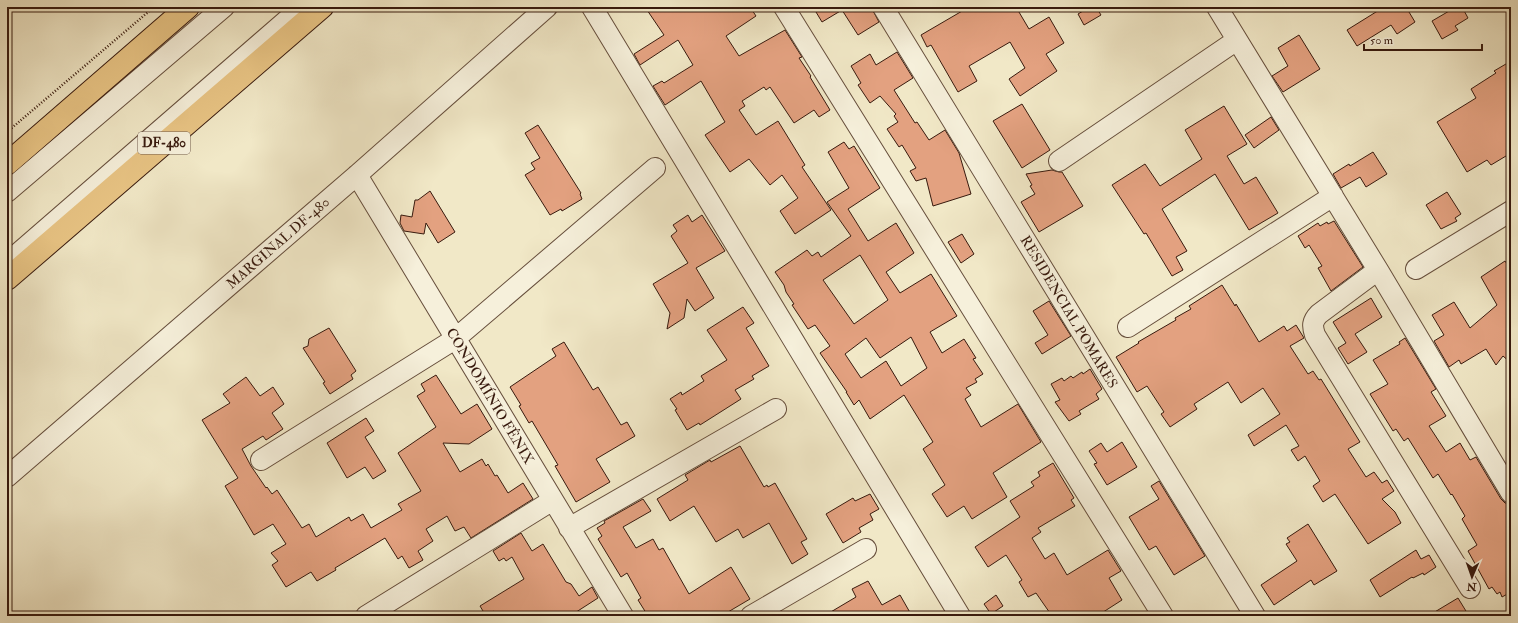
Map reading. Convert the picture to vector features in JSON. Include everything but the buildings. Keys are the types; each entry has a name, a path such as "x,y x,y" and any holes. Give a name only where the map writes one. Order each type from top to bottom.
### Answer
{"main road":[{"path":"7,164 188,7"},
{"name":"DF-480","path":"7,279 322,7"}],"street":[{"path":"7,192 224,7"},
{"path":"7,263 302,7"},
{"name":"MARGINAL DF-480","path":"7,477 357,175 547,7"},
{"path":"592,7 960,616"},
{"path":"784,7 1163,616"},
{"name":"RESIDENCIAL POMARES","path":"883,7 1255,616"},
{"path":"1217,7 1378,270 1511,493"},
{"path":"1059,161 1237,40"},
{"path":"261,460 455,339 655,168"},
{"name":"CONDOMÍNIO FÊNIX","path":"357,175 623,616"},
{"path":"1128,327 1333,196"},
{"path":"1416,269 1511,211"},
{"path":"1378,270 1318,314 1313,320 1312,326 1314,335 1470,588"},
{"path":"569,528 776,409"},
{"path":"366,616 553,500"},
{"path":"751,616 866,549"}],"path":[{"path":"7,132 154,7"}]}
